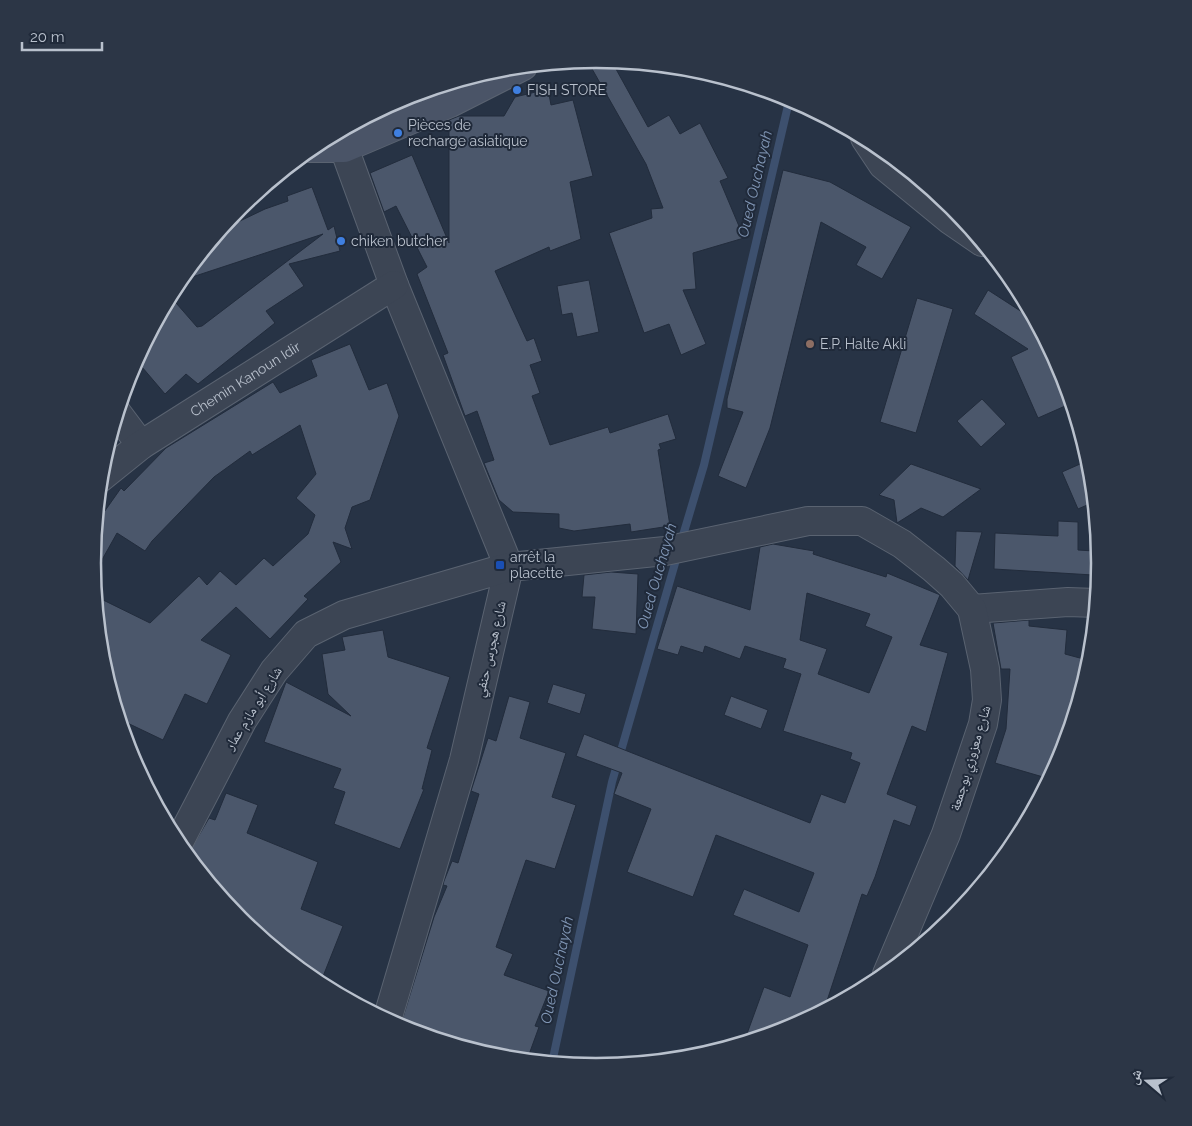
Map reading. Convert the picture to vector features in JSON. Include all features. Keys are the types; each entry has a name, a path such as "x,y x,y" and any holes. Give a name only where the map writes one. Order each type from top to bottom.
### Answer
{"main road":[{"path":"326,148 344,148 450,103 501,77"}],"street":[{"path":"344,148 394,285 510,567"},
{"path":"876,155 883,165 960,227"},
{"name":"Chemin Kanoun Idir","path":"109,471 141,445 394,285"},
{"path":"122,420 141,445"},
{"name":"شارع أبو مازم عمار","path":"182,835 242,721 274,671 306,634 344,615 510,567 665,552 808,521 862,521 902,544 934,569 952,585 972,608"},
{"name":"شارع هجرس حنفي","path":"388,1012 464,760 510,567"},
{"path":"972,608 1068,602 1089,603"},
{"name":"شارع معزوزي بوجمعة","path":"893,959 946,834 983,724 987,700 985,677 972,608"}],"building":[{"path":"592,68 616,69 648,127 669,115 680,134 700,123 728,178 720,181 744,238 693,253 696,289 683,290 706,344 681,355 669,324 644,333 609,233 652,218 651,209 663,208 646,164"},
{"path":"548,89 551,105 573,100 593,176 570,182 581,239 550,251 549,247 495,271 527,341 534,338 542,361 530,365 540,393 532,396 550,445 608,427 610,433 668,414 676,439 659,444 661,449 658,450 670,526 631,532 630,524 574,531 559,528 559,514 513,512 499,500 484,463 494,460 477,411 465,416 443,355 448,353 417,274 427,267 396,206 384,212 370,173 412,155 449,243 449,120 459,116 504,116 515,97"},
{"path":"783,170 830,182 911,227 882,279 856,265 866,247 821,222 770,428 746,488 718,476 743,412 727,408 727,399"},
{"path":"312,187 328,230 334,226 340,251 289,264 304,286 266,311 275,323 198,384 186,374 165,394 141,366 175,302 197,327 202,326 323,234 192,277 223,236 236,223 265,209 288,201 287,196"},
{"path":"589,280 599,332 577,337 572,313 562,315 557,286"},
{"path":"988,290 1024,313 1054,373 1066,406 1038,418 1011,357 1028,349 974,314"},
{"path":"917,298 953,309 916,433 880,422"},
{"path":"350,344 369,390 387,383 399,416 370,500 352,507 345,528 352,549 333,542 341,562 304,596 308,599 270,639 236,607 201,640 231,655 207,704 185,694 163,740 127,723 110,660 102,600 150,623 199,576 207,585 220,571 236,585 264,558 273,566 308,534 315,515 296,498 316,474 300,425 252,455 250,451 214,477 152,541 145,551 117,533 101,562 104,513 121,488 124,491 166,448 273,382 280,393 317,376 311,360"},
{"path":"982,399 1006,424 981,447 957,421"},
{"path":"1081,463 1088,505 1078,509 1062,472"},
{"path":"911,464 981,489 943,517 921,508 897,523 894,500 879,495"},
{"path":"1058,521 1078,522 1078,550 1091,551 1091,575 994,569 995,533 1058,536"},
{"path":"956,531 982,532 968,580 955,566"},
{"path":"773,544 814,551 813,554 886,577 887,573 940,595 920,645 948,653 926,732 912,726 887,794 917,806 910,826 894,820 867,896 862,894 827,1001 786,1021 747,1035 764,987 790,997 808,945 733,915 744,889 799,912 814,873 716,835 693,897 627,872 651,809 614,794 622,773 576,756 584,734 810,823 821,794 845,803 860,763 850,759 852,753 783,731 801,674 783,668 786,659 745,646 740,659 705,646 703,653 681,646 678,655 657,649 677,586 750,610 760,547","holes":["807,593 870,614 865,626 892,637 869,693 818,674 827,649 800,640"]},
{"path":"611,572 638,574 636,634 592,629 595,597 582,597 584,575"},
{"path":"1029,620 1029,626 1067,630 1065,654 1082,659 1075,691 1065,722 1054,753 1043,777 995,763 1006,729 1010,669 1001,669 993,623"},
{"path":"383,630 388,657 450,677 427,748 432,750 422,789 424,789 400,849 334,824 345,792 333,788 341,769 264,742 286,682 351,716 328,694 322,654 345,650 342,637"},
{"path":"553,684 586,694 580,714 547,703"},
{"path":"509,696 530,702 520,738 566,753 552,797 576,805 555,869 526,860 496,947 513,954 504,975 549,991 535,1026 539,1027 529,1054 468,1042 402,1019 434,917 447,886 443,885 444,881 452,861 458,863 479,794 471,791 488,738 496,741"},
{"path":"731,696 768,710 761,729 724,715"},
{"path":"226,793 258,805 247,833 318,862 301,909 343,926 323,976 269,936 223,890 191,848 209,818 215,820"}],"waterway":[{"name":"Oued Ouchayah","path":"681,542 704,465 788,106"},
{"name":"Oued Ouchayah","path":"553,1056 612,782 678,553"}],"place":[{"name":"FISH STORE","path":"517,90"},
{"name":"Pièces de recharge asiatique","path":"398,133"},
{"name":"chiken butcher","path":"341,241"},
{"name":"E.P. Halte Akli","path":"810,344"},
{"name":"arrêt la placette","path":"500,565"}]}
